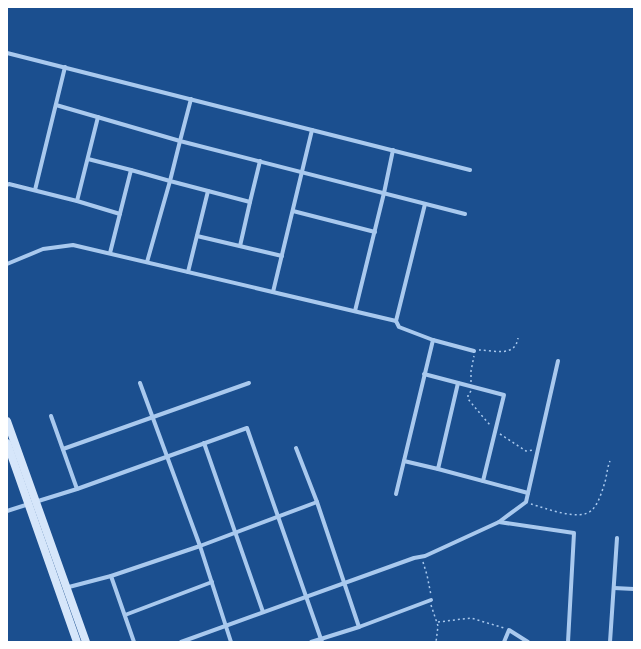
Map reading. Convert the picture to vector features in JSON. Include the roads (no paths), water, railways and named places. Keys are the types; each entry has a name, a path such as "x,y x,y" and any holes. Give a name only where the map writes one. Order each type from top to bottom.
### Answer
{"street":[{"path":"7,53 470,170"},
{"path":"35,190 65,68"},
{"path":"147,262 191,99"},
{"path":"56,106 180,141 466,214"},
{"path":"77,201 98,117"},
{"path":"273,292 312,130"},
{"path":"355,311 375,232 393,150"},
{"path":"88,159 250,202"},
{"path":"240,246 260,162"},
{"path":"110,253 131,170"},
{"path":"7,185 9,184 35,190 120,214"},
{"path":"188,272 208,191"},
{"path":"425,204 396,321 399,328 433,340 474,351"},
{"path":"293,211 375,232"},
{"path":"197,236 282,256"},
{"path":"7,264 43,249 73,244 396,321"},
{"path":"396,494 433,340"},
{"path":"181,642 414,558 425,556 499,522 526,502 558,361"},
{"path":"424,374 504,395 483,482"},
{"path":"140,383 200,546 231,642"},
{"path":"63,449 249,383"},
{"path":"438,470 458,383"},
{"path":"51,416 77,489"},
{"path":"7,422 32,503 63,589 86,642"},
{"path":"7,511 77,489 248,428 321,640"},
{"path":"7,443 32,503"},
{"path":"204,443 263,612"},
{"path":"296,448 317,502 359,627"},
{"path":"404,461 528,493"},
{"path":"63,589 111,576 200,546 317,502"},
{"path":"499,522 574,532 568,642"},
{"path":"610,642 617,538"},
{"path":"111,576 134,642"},
{"path":"125,615 212,582"},
{"path":"614,588 634,589"},
{"path":"63,589 77,642"},
{"path":"311,642 359,627 431,600"},
{"path":"504,642 509,630 528,642"}]}
